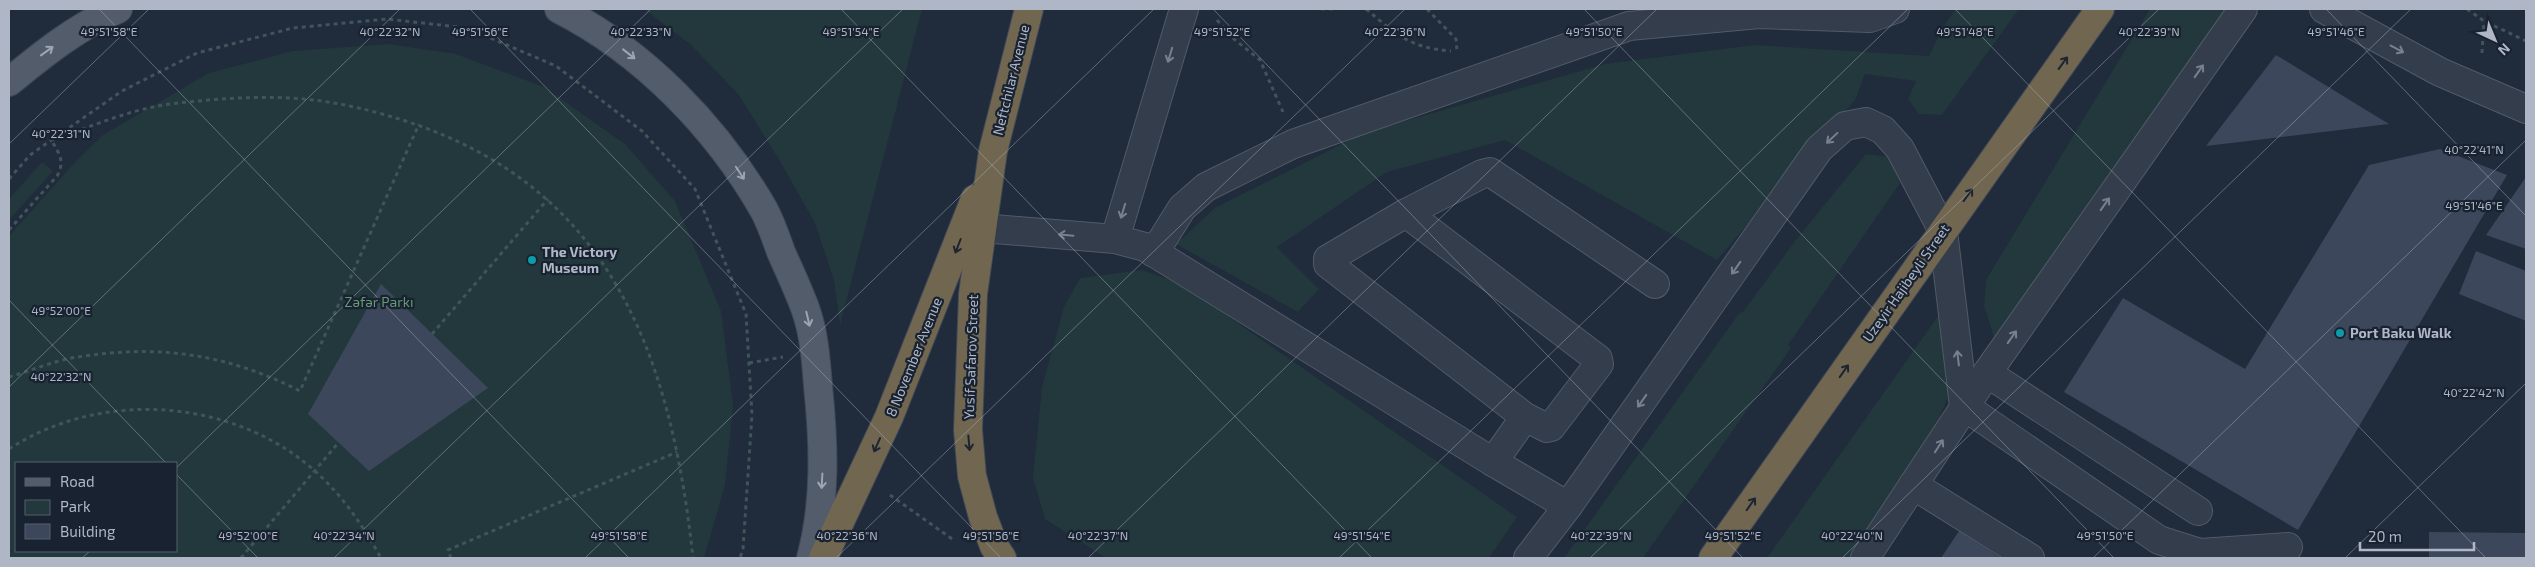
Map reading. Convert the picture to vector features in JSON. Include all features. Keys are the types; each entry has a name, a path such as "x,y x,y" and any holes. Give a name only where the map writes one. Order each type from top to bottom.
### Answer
{"highway":[{"name":"Neftchilar Avenue","path":"993,151 1029,9"},
{"name":"Uzeyir Hajibeyli Street","path":"1713,558 2100,9"},
{"name":"Yusif Safarov Street","path":"993,151 973,294 968,430 972,476 983,517 994,546 1002,558"},
{"name":"8 November Avenue","path":"823,558 863,476 937,301 993,151"}],"main road":[{"path":"9,82 46,51 103,15 118,9"},
{"path":"559,9 580,19 631,55 675,94 730,158 764,211 806,309 815,351 824,448 821,511 812,558"}],"street":[{"path":"1115,239 1184,9"},
{"path":"1865,558 1964,406 2243,9"},
{"path":"2324,9 2440,72 2526,109"},
{"path":"1154,252 1182,208 1206,187 1293,144 1628,26 1672,16 1754,11 1875,12"},
{"path":"1528,558 1568,506 1819,150 1845,126 1866,122 1883,130 1900,149 1943,231 1964,406 2159,540 2200,553 2288,548"},
{"path":"1406,213 1598,359 1599,364 1551,427 1546,428 1524,417 1328,264 1328,259 1406,213 1482,174 1490,172 1654,284"},
{"path":"982,228 1115,239 1146,247 1493,462 1568,506"},
{"path":"1987,373 2198,511"},
{"path":"1493,462 1524,417"},
{"path":"1913,485 2030,558"}],"path":[{"path":"1320,9 1334,9"},
{"path":"1366,9 1399,37 1429,49 1457,51"},
{"path":"1427,9 1456,39 1457,51 1446,90"},
{"path":"2467,9 2484,21 2526,41"},
{"path":"1213,15 1234,39 1260,60 1281,105 1293,144"},
{"path":"9,179 30,155 122,91 197,53 293,28 387,19 467,28 556,66 642,131 695,189 746,314 752,415 743,550 740,558"},
{"path":"51,140 151,107 275,96 316,99 419,124 470,146 526,181 548,199 575,227 604,264 631,311 665,400 677,452 693,558"},
{"path":"9,377 77,357 157,350 213,358 266,374 300,391 419,124"},
{"path":"9,230 57,176 62,167 60,155 51,140"},
{"path":"432,334 548,199"},
{"path":"9,449 22,440 58,424 96,414 134,409 174,410 212,417 249,430 283,448 315,471 348,506 365,529 381,558"},
{"path":"241,558 338,442"},
{"path":"451,558 448,550 677,452"},
{"path":"863,476 959,544"}],"green space":[{"path":"644,9 922,9 840,325 834,280 815,223 739,95 690,44"},
{"path":"1956,9 2019,9 1942,115 1919,114 1908,99 1916,81 1865,74 1855,100 1717,260 1505,140 1387,172 1277,247 1319,289 1298,312 1176,244 1215,208 1366,132 1605,64 1755,45 1929,56 1945,24"},
{"path":"2150,9 2237,9 1997,347 1984,306 1986,280"},
{"name":"Zəfər Parkı","path":"389,44 456,54 544,87 625,144 675,201 721,311 733,405 725,485 704,558 9,558 9,236 76,161 103,135 209,73 293,51"},
{"path":"1866,154 1890,157 1900,183 1788,345 1791,348 1643,558 1564,558 1740,312 1742,313 1795,241"},
{"path":"42,162 53,171 9,220 9,199"},
{"path":"1142,270 1183,285 1517,517 1489,558 1106,558 1045,519 1033,478 1042,387 1064,307 1080,278"},
{"path":"1943,309 1948,397 1920,463 1854,558 1767,558"}],"building":[{"path":"2276,55 2389,124 2206,146"},
{"name":"Port Baku Walk","path":"2440,149 2507,175 2298,530 2064,392 2123,298 2245,369 2369,165"},
{"path":"2526,177 2526,249 2486,235"},
{"path":"2476,251 2526,271 2526,321 2459,294"},
{"path":"381,284 488,388 369,471 308,414"},
{"path":"1959,531 2001,558 1941,558"},
{"path":"2429,532 2526,533 2526,558 2429,558"}],"place":[{"name":"The Victory Museum","path":"532,260"},
{"name":"Port Baku Walk","path":"2340,333"}]}
